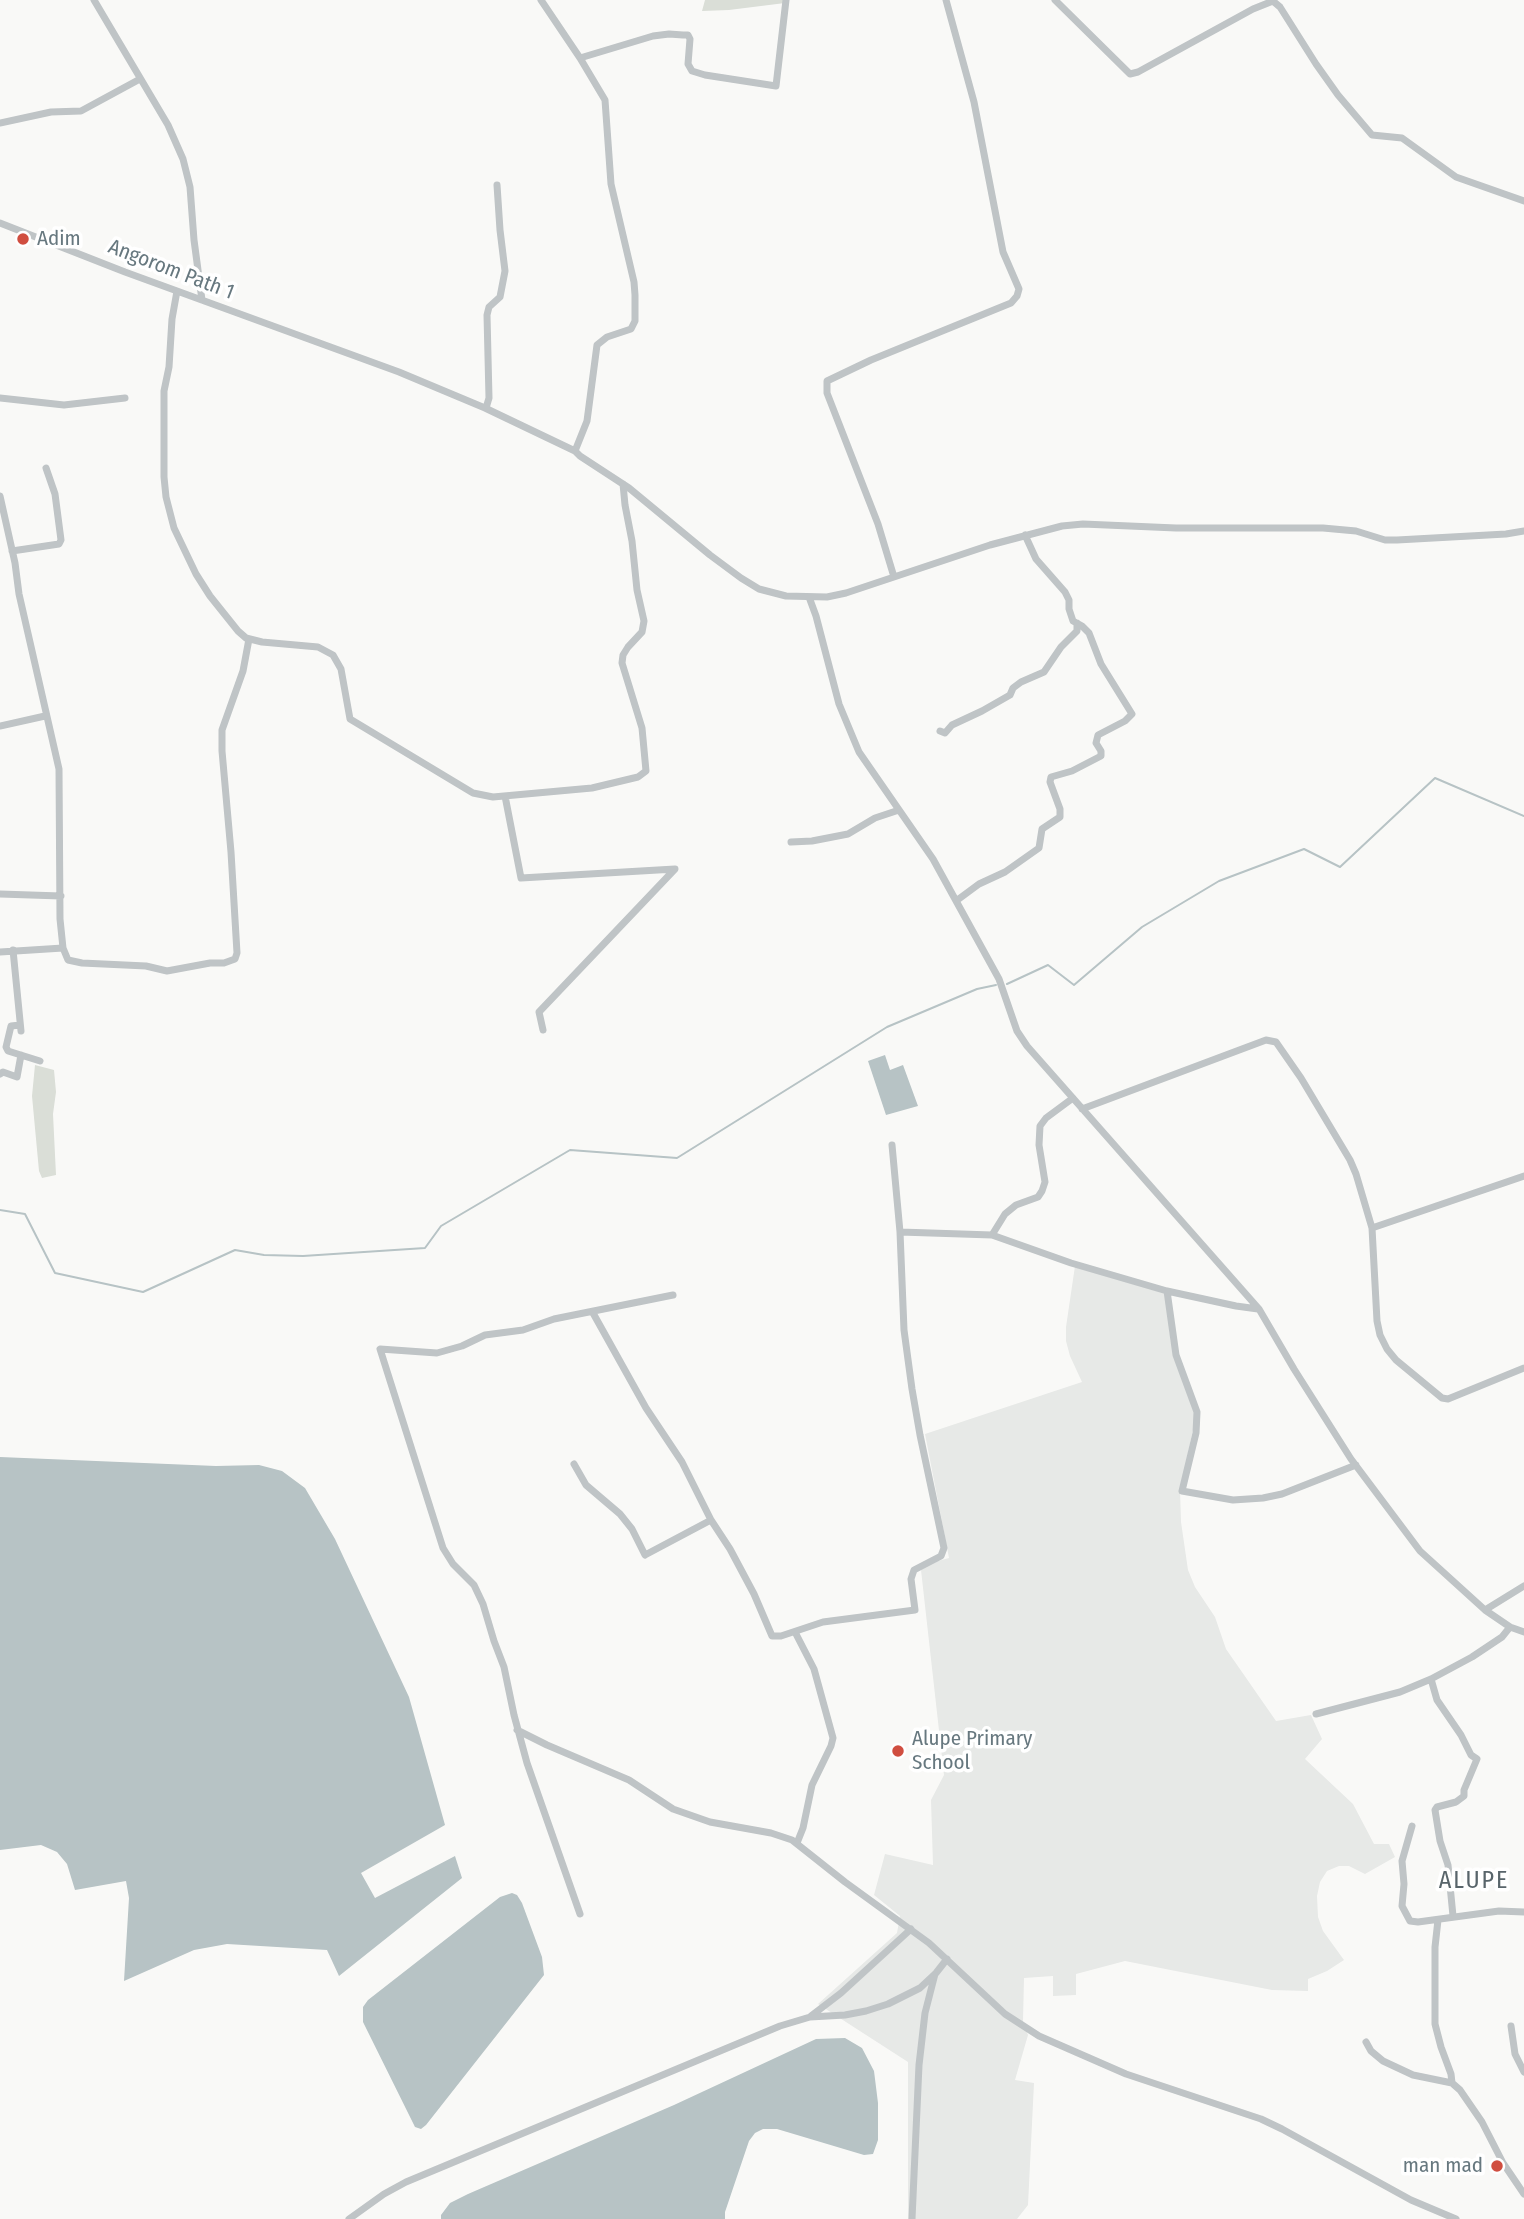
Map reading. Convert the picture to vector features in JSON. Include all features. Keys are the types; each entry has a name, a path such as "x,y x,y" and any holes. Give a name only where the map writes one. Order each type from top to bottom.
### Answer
{"street":[{"path":"94,0 168,125 187,171 202,300"},
{"path":"541,0 601,92 607,107 611,184 634,282 635,321 631,329 607,337 597,345 587,421 575,451"},
{"path":"580,58 653,36 688,35 688,64 692,71 776,86 786,0"},
{"path":"894,577 878,524 827,393 827,381 871,360 1011,303 1019,289 1003,252 974,102 946,0"},
{"path":"1055,0 1130,74 1273,1 1280,7 1338,95 1372,135 1402,138 1456,177 1524,201"},
{"path":"0,123 51,112 81,111 140,79"},
{"path":"486,408 489,398 487,315 489,307 499,300 505,271 499,230 497,185"},
{"name":"Angorom Path 1","path":"0,223 429,384 486,408 575,451 623,484 710,555 751,584 786,596 809,597 846,593 1026,535 1083,524 1177,528 1323,528 1356,531 1385,540 1524,531"},
{"path":"177,290 164,391 166,497 174,528 196,574 238,631 249,639 318,647 329,652 336,658 341,669 350,719 473,793 487,797 600,787 638,777 646,771 642,729 622,663 628,647 642,632 644,621 637,590 623,484"},
{"path":"0,398 64,405 125,398"},
{"path":"12,551 59,544 61,540 55,494 46,468"},
{"path":"0,496 60,779 60,919 63,948 68,960 133,965 167,971 235,959 237,953 222,730 243,671 249,639"},
{"path":"956,901 1039,848 1042,829 1060,817 1051,778 1101,756 1098,736 1132,714 1101,664 1089,633 1073,621 1065,592 1036,559 1026,535"},
{"path":"809,597 839,704 859,752 933,859 999,979 1017,1031 1027,1046 1259,1309 1356,1465 1420,1551 1485,1610 1510,1627 1524,1632"},
{"path":"940,731 944,733 952,725 1010,695 1013,688 1021,682 1044,672 1061,647 1077,631 1077,623"},
{"path":"0,726 45,716"},
{"path":"505,796 521,878 675,869 539,1012 542,1030"},
{"path":"790,842 849,834 875,818 899,810"},
{"path":"0,894 61,896"},
{"path":"0,951 63,948"},
{"path":"13,950 21,1028 11,1026 6,1047 8,1051 40,1061"},
{"path":"1082,1109 1266,1040 1276,1042 1350,1160 1372,1228 1377,1321 1387,1349 1396,1360 1442,1398 1448,1399 1524,1368"},
{"path":"0,1074 3,1072 17,1077 21,1055"},
{"path":"992,1235 1005,1214 1016,1205 1038,1197 1042,1191 1045,1182 1039,1145 1040,1126 1046,1118 1073,1098"},
{"path":"593,1313 646,1408 682,1462 711,1520 743,1572 769,1632 776,1637 823,1622 915,1610 911,1579 914,1570 941,1556 943,1541 920,1435 904,1330 900,1232 892,1145"},
{"path":"1372,1228 1524,1176"},
{"path":"900,1232 992,1235 1071,1263 1167,1291 1259,1309"},
{"path":"1167,1291 1176,1355 1198,1412 1196,1433 1182,1491 1233,1500 1263,1498 1282,1494 1356,1465"},
{"path":"580,1914 517,1730 504,1667 483,1604 474,1585 453,1564 443,1548 380,1349 437,1353 462,1346 485,1335 523,1330 554,1319 673,1295"},
{"path":"574,1464 586,1485 620,1514 632,1529 645,1555 711,1520"},
{"path":"1485,1610 1524,1586"},
{"path":"1316,1714 1400,1692 1431,1679 1492,1644 1510,1627"},
{"path":"795,1632 814,1670 833,1738 812,1785 797,1843"},
{"path":"1431,1679 1437,1700 1471,1755 1477,1759 1464,1796 1456,1802 1437,1807 1435,1811 1440,1841 1448,1865 1452,1916"},
{"path":"517,1730 629,1780 673,1809 710,1822 781,1835 797,1843 845,1882 911,1929 1005,2014 1038,2036 1126,2074 1261,2119 1411,2200 1456,2219"},
{"path":"1412,1826 1402,1861 1402,1906 1410,1921 1438,1920 1499,1911 1524,1912"},
{"path":"1438,1920 1435,1947 1435,2024 1452,2083"},
{"path":"810,2017 841,1993 911,1929"},
{"path":"349,2219 406,2182 780,2026 810,2017 845,2015 888,2004 919,1988 947,1959"},
{"path":"912,2219 919,2065 925,2013 936,1973"},
{"path":"1511,2026 1513,2048 1524,2072"},
{"path":"1366,2042 1383,2062 1413,2074 1452,2083 1470,2102 1499,2151 1503,2163 1524,2194"}],"shaded area":[{"path":"705,0 786,0 785,3 702,11"},
{"path":"885,1055 890,1070 903,1065 918,1106 886,1115 868,1061"},
{"path":"35,1065 54,1070 56,1092 53,1114 56,1175 42,1178 39,1171 32,1096"},
{"path":"1075,1266 1165,1292 1171,1343 1194,1408 1194,1425 1180,1490 1181,1522 1188,1570 1195,1587 1215,1617 1226,1649 1276,1721 1311,1715 1322,1739 1305,1759 1353,1804 1374,1844 1389,1844 1395,1857 1365,1874 1349,1866 1339,1866 1327,1871 1320,1882 1317,1896 1318,1917 1323,1931 1344,1960 1308,1979 1308,1991 1272,1990 1125,1961 1076,1974 1076,1995 1053,1996 1053,1976 1024,1978 1023,2021 1028,2035 1015,2080 1034,2083 1028,2205 1017,2219 908,2219 908,2062 818,2004 897,1933 900,1916 874,1895 885,1854 933,1865 931,1800 944,1775 921,1570 949,1558 925,1434 1082,1382 1066,1341"},
{"path":"0,1457 216,1466 259,1465 282,1471 305,1488 335,1539 409,1697 445,1825 361,1873 375,1898 455,1856 462,1878 339,1976 327,1950 227,1944 194,1950 124,1981 129,1898 126,1881 75,1890 67,1864 57,1852 41,1845 0,1850"},
{"path":"512,1893 517,1895 522,1903 542,1957 544,1975 426,2125 421,2129 415,2127 363,2022 363,2007 368,2000 500,1897"},
{"path":"845,2038 862,2048 874,2071 878,2103 878,2140 873,2154 864,2155 777,2129 763,2129 755,2133 749,2141 725,2219 441,2219 450,2203 468,2194 674,2105 816,2039"}],"waterway":[{"path":"1007,984 1048,965 1074,985 1142,927 1219,881 1304,849 1340,867 1435,778 1524,816"},
{"path":"0,1210 25,1214 55,1273 143,1292 235,1250 264,1255 303,1256 425,1248 441,1226 570,1150 677,1158 887,1027 977,989 996,985"}],"place":[{"name":"Adim","path":"23,239"},
{"name":"Alupe Primary School","path":"898,1751"},
{"name":"man mad","path":"1497,2166"}],"district":[{"name":"ALUPE","path":"1474,1881"}]}
